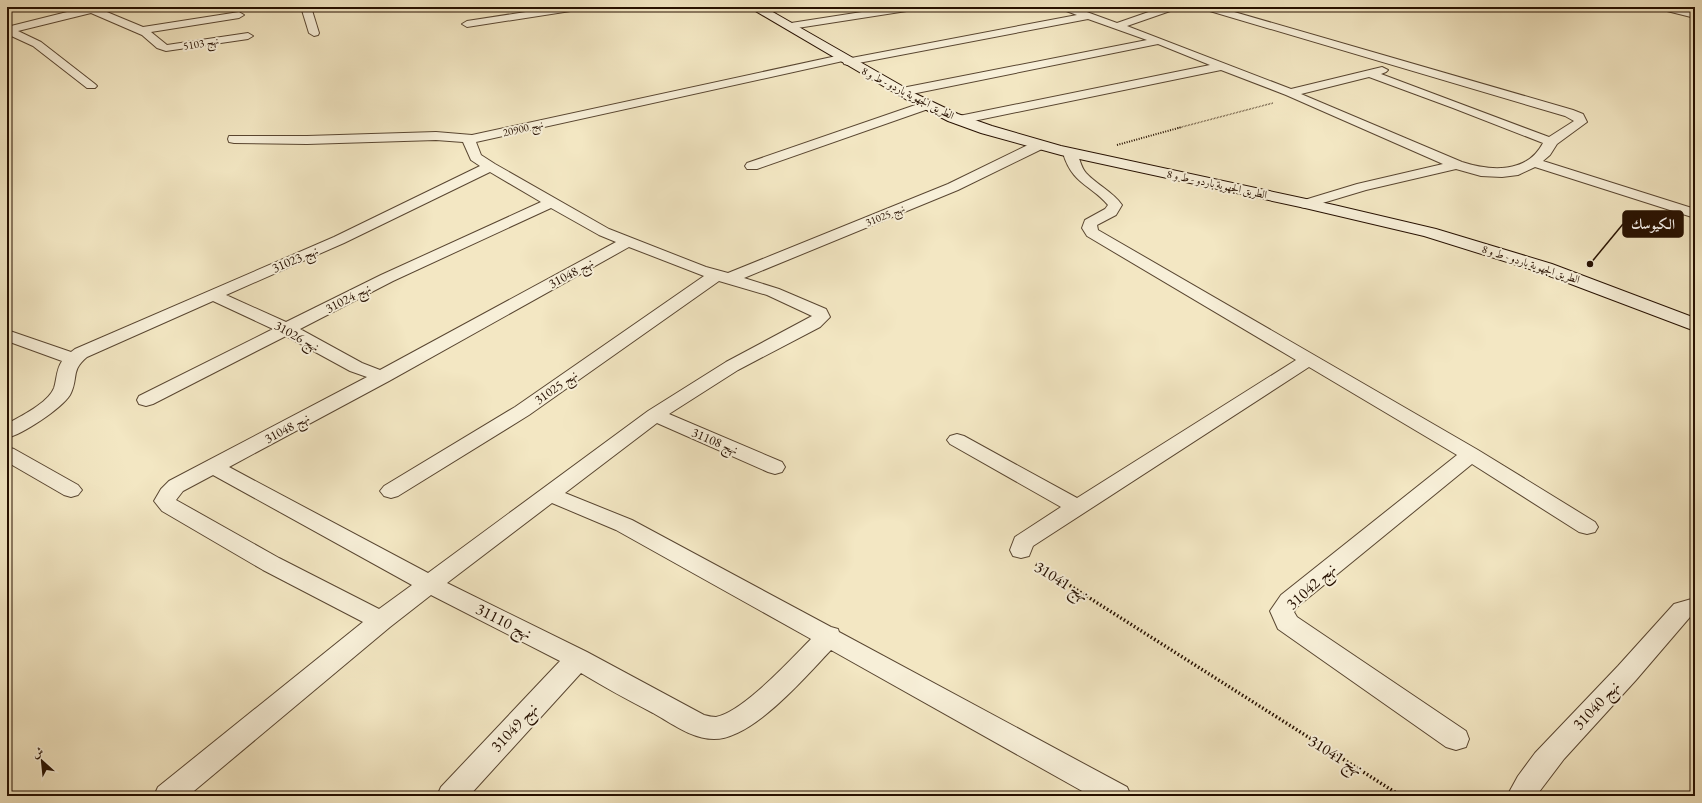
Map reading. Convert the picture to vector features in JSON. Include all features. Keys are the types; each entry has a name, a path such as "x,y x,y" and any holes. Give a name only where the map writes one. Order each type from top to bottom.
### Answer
{"main road":[{"name":"الطريق الجهوية باردو - ط و 8","path":"759,8 792,26 844,60 902,92 959,120 1039,145 1394,223 1520,258 1601,287 1695,325"}],"street":[{"path":"8,30 103,7"},
{"path":"306,7 314,33"},
{"path":"467,24 576,7"},
{"path":"759,8 779,7"},
{"path":"792,26 913,7"},
{"path":"1064,7 1159,41 1222,66 1479,173 1494,175 1507,173 1533,162 1546,153 1551,142 1581,122 1580,117 1206,7"},
{"path":"1117,26 1173,7"},
{"path":"1662,7 1695,15"},
{"path":"90,10 140,31 239,15"},
{"name":"نهج 20900","path":"234,139 307,140 436,136 472,139 844,60 1087,16"},
{"path":"8,30 37,44 91,86"},
{"name":"نهج 5103","path":"140,31 154,38 163,47 170,48 244,37"},
{"path":"902,92 1159,41"},
{"path":"1294,95 1369,73 1403,65"},
{"path":"959,120 1222,66"},
{"path":"1369,73 1457,105 1551,142"},
{"path":"752,166 927,105"},
{"path":"168,796 381,621 655,415 732,366 814,323 821,317 820,313 773,292 715,275 604,232 490,167 476,157 469,144 469,141 472,139"},
{"name":"نهج 31025","path":"391,491 522,411 715,275 953,187 1039,145"},
{"path":"1076,154 1074,167 1084,180 1110,198 1115,205 1111,212 1090,223 1089,228 1092,233 1471,454 1587,527"},
{"path":"1533,162 1695,214"},
{"path":"1306,204 1324,197 1364,186 1457,165"},
{"name":"نهج 31023","path":"72,359 81,353 338,240 490,167"},
{"name":"نهج 31024","path":"146,400 387,278 552,202"},
{"name":"نهج 31048","path":"381,621 271,564 170,506 165,501 168,494 176,486 382,377 630,241"},
{"name":"نهج 31026","path":"212,295 287,329 331,355 382,377"},
{"path":"7,335 72,359 66,366 65,384 60,396 53,403 7,432"},
{"path":"1021,550 1023,542 1310,359"},
{"name":"نهج 31108","path":"655,415 775,467"},
{"path":"957,440 1077,507"},
{"path":"7,453 70,490"},
{"name":"نهج 31042","path":"1456,739 1287,623 1282,611 1289,601 1471,454"},
{"name":"نهج 31110","path":"214,467 429,584 578,659 700,726 715,728 737,720 765,700 829,636"},
{"path":"548,494 624,525 829,636 1117,796"},
{"name":"نهج 31040","path":"1521,796 1526,786 1569,734 1685,612"},
{"name":"نهج 31049","path":"451,796 578,659"}],"path":[{"path":"1076,154 1294,95"},
{"name":"نهج 31041","path":"1021,550 1028,560 1401,796"}],"place":[{"name":"الكيوسك","path":"1590,264"}]}
